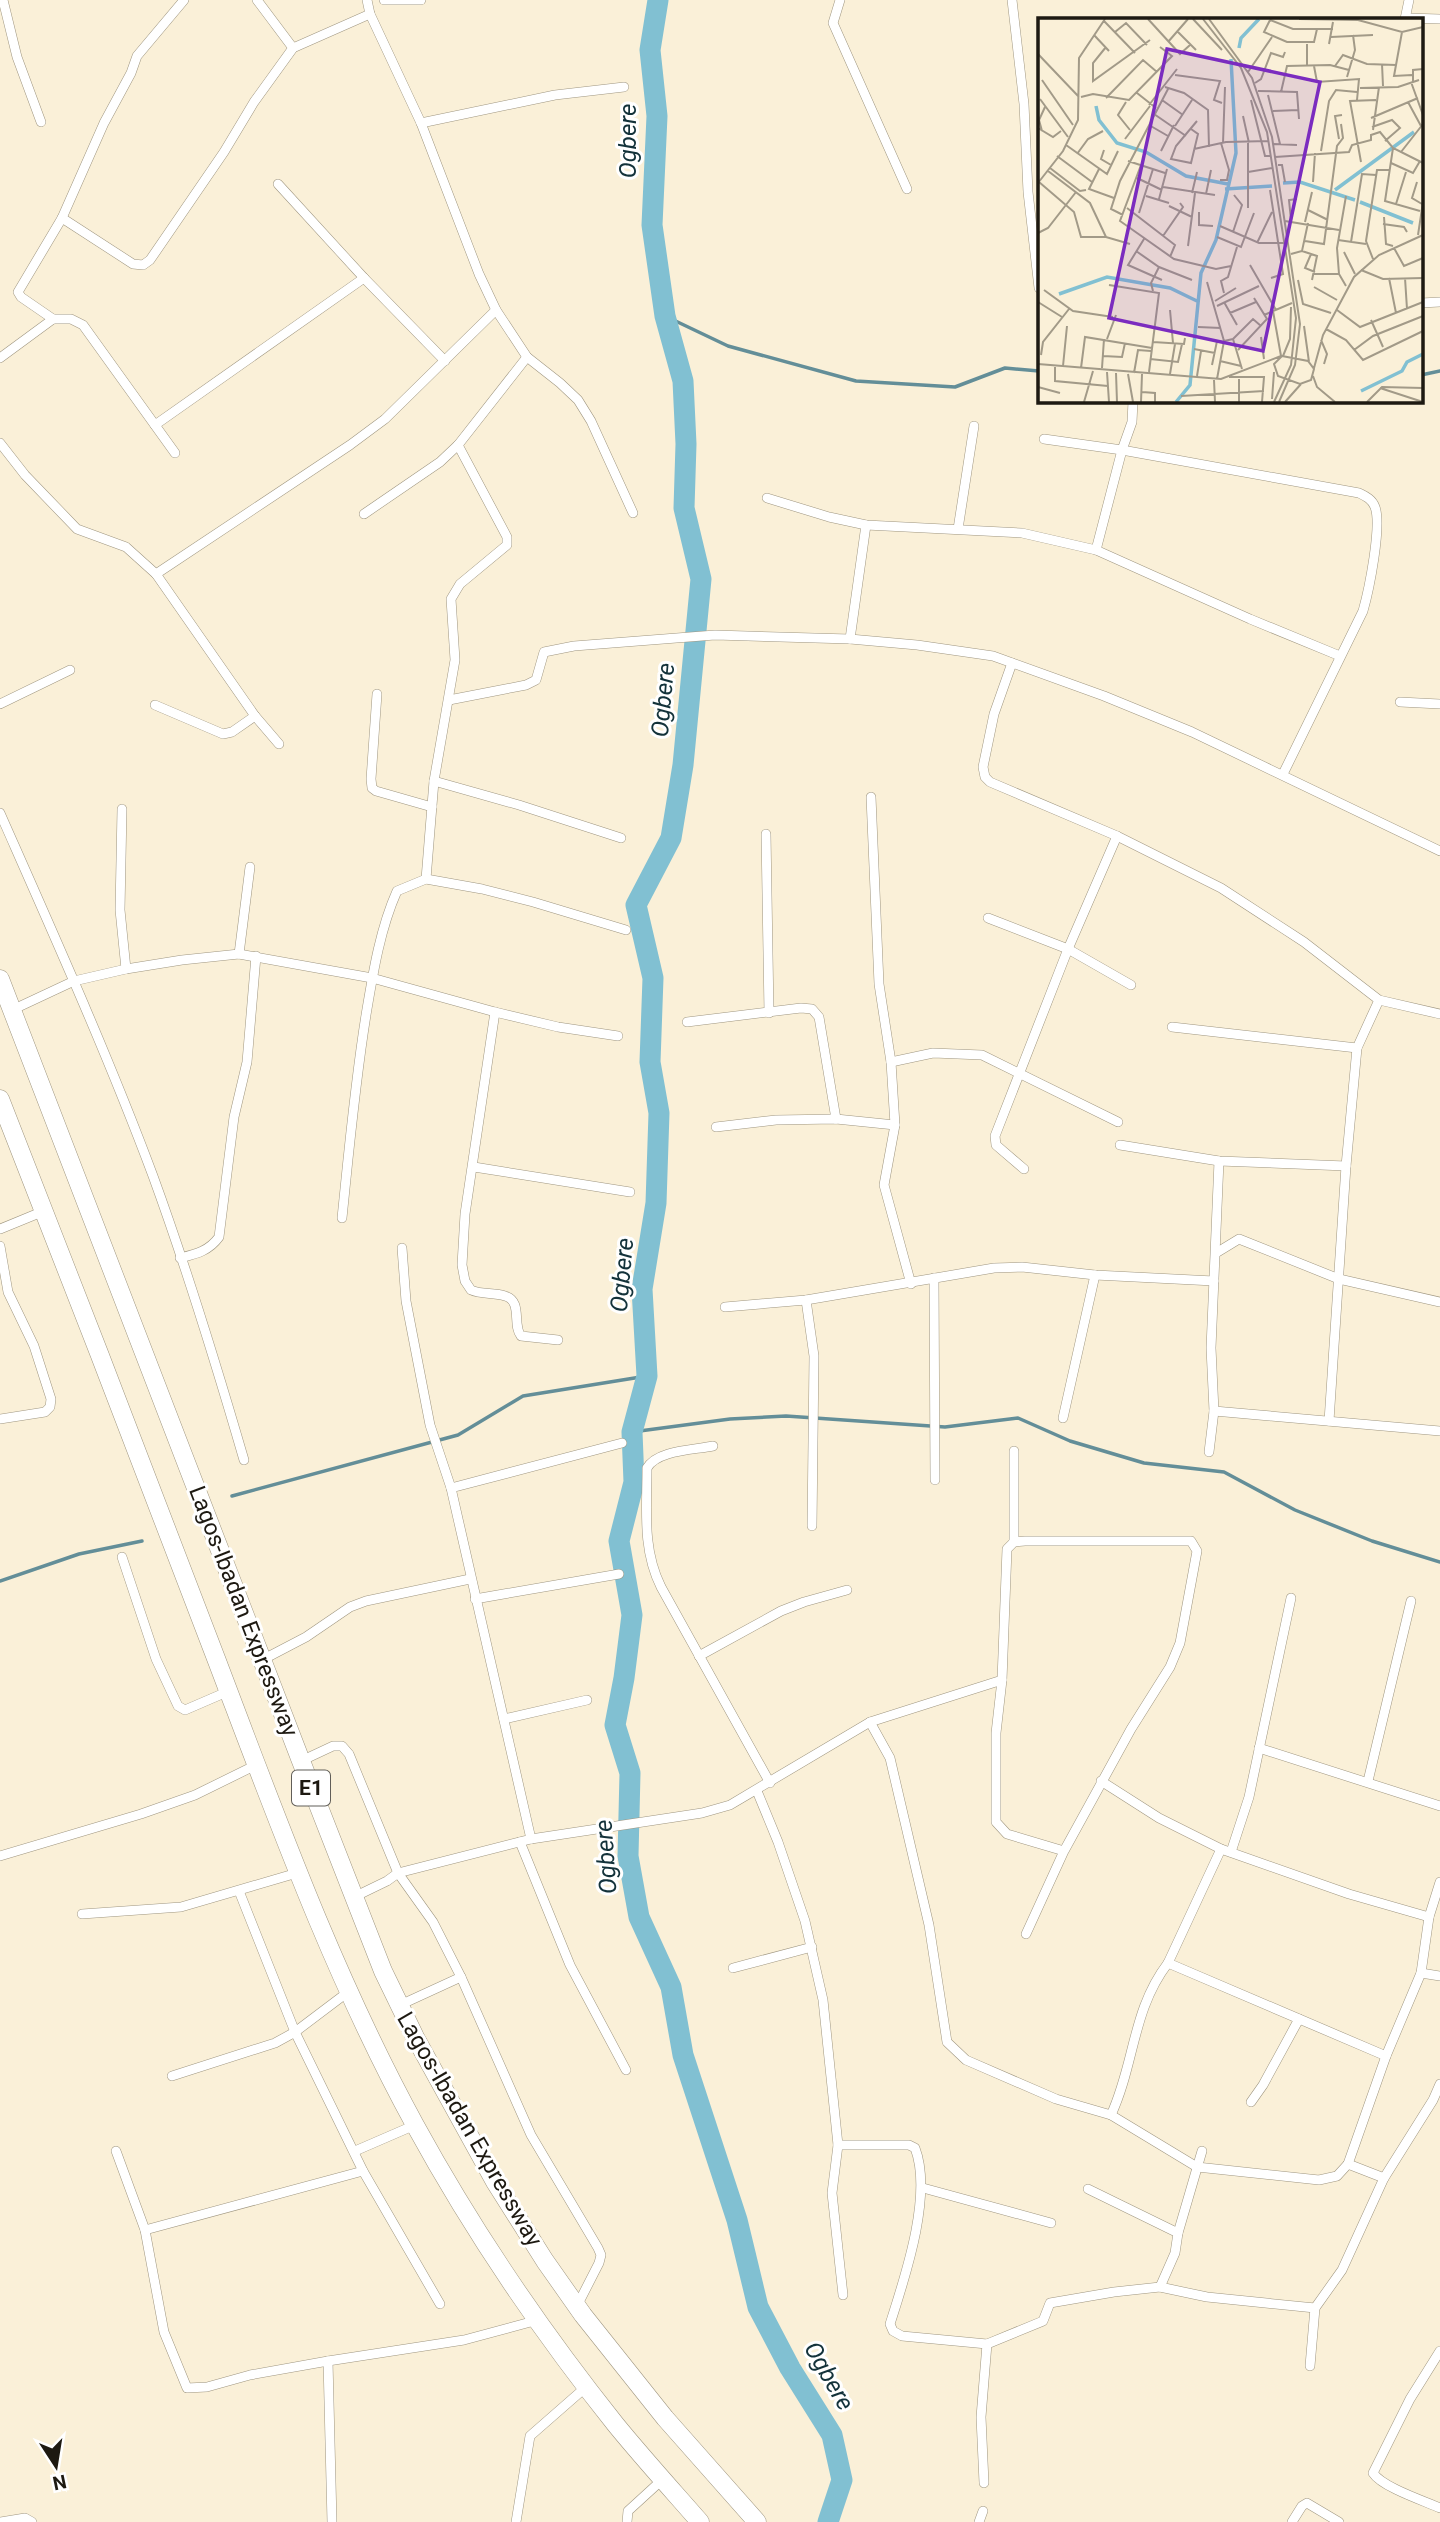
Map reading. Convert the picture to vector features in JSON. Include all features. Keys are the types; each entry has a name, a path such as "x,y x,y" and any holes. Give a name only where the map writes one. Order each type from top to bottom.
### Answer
{"highway":[{"name":"Lagos-Ibadan Expressway","path":"0,979 383,1971 422,2049 495,2182 577,2305 665,2418 757,2522"},
{"name":"Lagos-Ibadan Expressway","path":"0,1099 297,1872 348,1992 415,2125 474,2226 586,2387 700,2522"}],"street":[{"path":"3,0 17,57 41,122"},
{"path":"52,320 21,298 18,292 62,218 137,56 184,0"},
{"path":"257,0 293,48"},
{"path":"367,0 370,14 421,123 479,274 496,310 527,357 578,400 592,421 633,513"},
{"path":"384,0 421,0"},
{"path":"840,0 833,23 907,189"},
{"path":"1012,0 1024,104 1028,192 1038,279"},
{"path":"1406,18 1409,0"},
{"path":"62,218 133,264 143,265 150,260 224,152 254,102 293,48 370,14"},
{"path":"1422,18 1440,19"},
{"path":"421,123 555,95 624,87"},
{"path":"278,184 364,278 445,360"},
{"path":"155,425 364,278"},
{"path":"1422,303 1440,302"},
{"path":"156,574 385,419 496,310"},
{"path":"0,358 52,320 71,319 83,325 175,453"},
{"path":"363,514 440,462 458,445 527,357"},
{"path":"1096,550 1132,422 1133,402"},
{"path":"958,528 974,426"},
{"path":"1044,439 1122,450 1359,493 1375,506 1377,525 1363,611 1283,774"},
{"path":"0,443 25,475 77,528 126,547 156,574 256,716 279,744"},
{"path":"426,879 434,781 455,660 452,599 454,591 507,545 507,537 458,445"},
{"path":"767,498 866,525 1022,533 1096,550 1340,656"},
{"path":"850,639 866,525"},
{"path":"449,700 526,685 536,680 544,653 574,646 715,635 850,639 972,652 1012,663 1155,716 1283,774 1440,851"},
{"path":"1012,663 994,714 983,767 985,777 990,782 1116,836 1221,888 1304,942 1379,1000 1440,1014"},
{"path":"0,704 70,670"},
{"path":"377,694 372,788 432,807"},
{"path":"1400,702 1440,704"},
{"path":"155,705 223,734 232,732 256,716"},
{"path":"434,781 621,838"},
{"path":"871,797 879,984 891,1062 895,1125 884,1185 911,1284"},
{"path":"122,809 120,910 126,969"},
{"path":"0,813 74,981 153,1177 219,1374 244,1460"},
{"path":"766,834 769,1013"},
{"path":"1024,1169 996,1145 995,1136 1068,949 1116,836"},
{"path":"239,954 250,867"},
{"path":"342,1218 354,1087 372,978 388,910 397,891 426,879 520,899 626,930"},
{"path":"988,918 1068,949 1130,985"},
{"path":"12,1010 74,981 126,969 239,954 372,978 558,1027 618,1036"},
{"path":"180,1258 201,1253 219,1237 234,1117 247,1062 256,956"},
{"path":"1329,1421 1356,1048 1379,1000"},
{"path":"687,1022 801,1008 812,1009 820,1017 836,1119"},
{"path":"495,1012 465,1214 462,1265 471,1290 506,1296 513,1300 516,1309 516,1331 521,1336 558,1340"},
{"path":"1172,1027 1356,1048"},
{"path":"891,1062 933,1053 982,1055 1118,1122"},
{"path":"716,1127 776,1120 836,1119 895,1125"},
{"path":"1120,1145 1219,1161 1346,1166"},
{"path":"1209,1452 1214,1411 1211,1348 1219,1161"},
{"path":"474,1167 630,1192"},
{"path":"0,1229 44,1211"},
{"path":"1216,1253 1239,1239 1339,1279 1440,1302"},
{"path":"0,1245 8,1292 34,1346 51,1399 50,1408 46,1412 0,1419"},
{"path":"402,1248 406,1301 430,1425 451,1488 531,1839"},
{"path":"725,1307 806,1300 994,1268 1023,1267 1095,1275 1214,1281"},
{"path":"1063,1418 1095,1275"},
{"path":"934,1278 935,1480"},
{"path":"806,1300 814,1356 812,1525"},
{"path":"1214,1411 1440,1431"},
{"path":"451,1488 622,1443"},
{"path":"712,1446 659,1457 647,1468 648,1553 652,1568 770,1783"},
{"path":"1014,1451 1014,1542"},
{"path":"1026,1934 1063,1851 1101,1781 1170,1667 1180,1643 1196,1547 1191,1541 1099,1539 1014,1542 1007,1549 1002,1680 996,1733 996,1822 1007,1834 1063,1851"},
{"path":"122,1557 156,1659 178,1706 185,1710 196,1707 229,1691"},
{"path":"475,1599 619,1574"},
{"path":"262,1660 306,1637 349,1607 470,1579"},
{"path":"699,1656 782,1611 848,1590"},
{"path":"1111,2115 1122,2090 1142,2010 1156,1979 1168,1963 1226,1851 1248,1797 1292,1598"},
{"path":"1368,1781 1411,1601"},
{"path":"354,1897 398,1873 531,1839 702,1813 730,1805 870,1722 1002,1680"},
{"path":"504,1719 587,1700"},
{"path":"870,1722 884,1744 893,1770 929,1925 947,2042 966,2060 1056,2099 1111,2115 1196,2166 1319,2180 1337,2176 1348,2164 1385,2056 1422,1973 1429,1917 1440,1882"},
{"path":"301,1761 333,1746 342,1746 349,1754 398,1873 433,1922 461,1977 531,2135 601,2255 577,2305"},
{"path":"1259,1748 1440,1806"},
{"path":"0,1856 174,1803 256,1765"},
{"path":"1101,1781 1159,1818 1226,1851 1349,1894 1429,1917"},
{"path":"757,1791 778,1842 812,1947 823,2000 838,2145 832,2193 843,2295"},
{"path":"520,1842 570,1965 626,2070"},
{"path":"82,1914 181,1907 297,1872"},
{"path":"239,1891 295,2032 363,2171 440,2304"},
{"path":"733,1968 812,1947"},
{"path":"1168,1963 1385,2056"},
{"path":"1422,1973 1440,1976"},
{"path":"400,2005 461,1977"},
{"path":"173,2076 275,2043 295,2032 348,1992"},
{"path":"1251,2102 1299,2020"},
{"path":"1310,2366 1315,2308 1342,2270 1384,2178 1433,2100 1440,2084"},
{"path":"355,2151 415,2125"},
{"path":"838,2145 909,2145 915,2148 919,2158 923,2188 907,2271 890,2324 893,2331 902,2336 987,2344 1043,2321 1050,2303 1160,2287 1207,2297 1315,2308"},
{"path":"116,2151 145,2230 164,2332 187,2388 207,2387 250,2375 328,2361 464,2340 538,2320"},
{"path":"1160,2287 1175,2253 1178,2233 1202,2151"},
{"path":"1348,2164 1384,2178"},
{"path":"145,2230 363,2171"},
{"path":"923,2188 1051,2223"},
{"path":"1088,2189 1178,2233"},
{"path":"984,2483 981,2417 987,2344"},
{"path":"1440,2351 1410,2399 1373,2473 1375,2477 1440,2508"},
{"path":"328,2361 332,2522"},
{"path":"516,2522 530,2436 586,2387"},
{"path":"627,2522 628,2511 663,2479"},
{"path":"1292,2522 1307,2503 1339,2522"},
{"path":"979,2522 983,2511"},
{"path":"0,2522 25,2518 32,2522"}],"waterway":[{"name":"Ogbere","path":"658,0 650,50 657,116 652,225 665,316 683,381 686,444 684,508 701,579 683,765 671,838 636,905 653,978 650,1062 659,1113 656,1203 642,1289 647,1376 632,1432 634,1482 619,1541 632,1615 615,1725 630,1773 628,1856 639,1917 671,1987 683,2055 737,2220 758,2307 790,2368 832,2435 842,2480 828,2522"},
{"path":"665,316 728,346 856,381 955,387 1005,368 1038,371"},
{"path":"1422,375 1440,371"},
{"path":"232,1496 458,1435 523,1396 647,1376"},
{"path":"632,1432 730,1419 786,1416 945,1427 1018,1418 1070,1441 1144,1463 1224,1472 1295,1510 1372,1541 1440,1562"},
{"path":"0,1581 79,1554 142,1541"}]}
